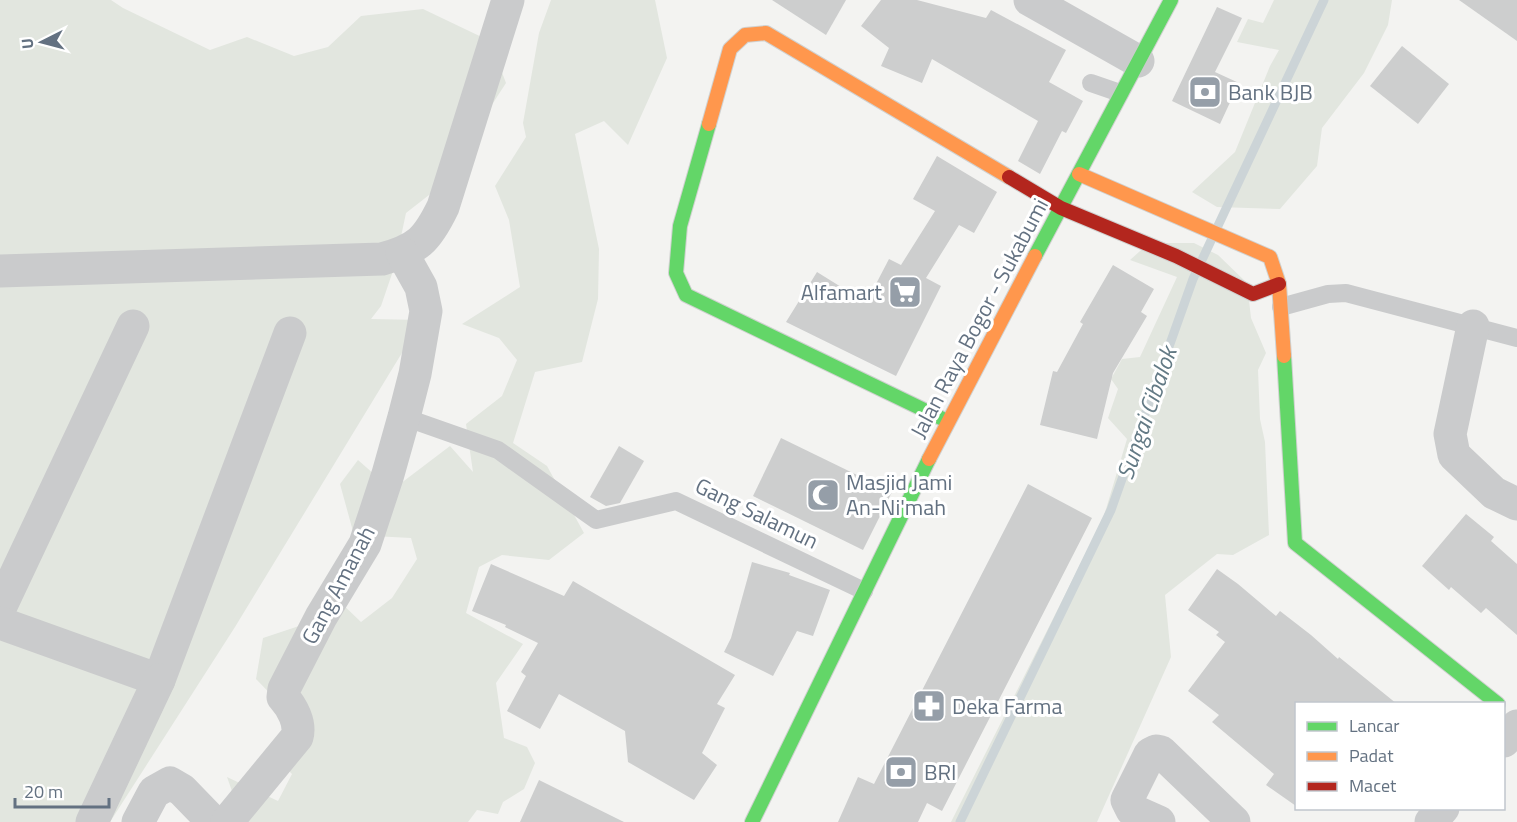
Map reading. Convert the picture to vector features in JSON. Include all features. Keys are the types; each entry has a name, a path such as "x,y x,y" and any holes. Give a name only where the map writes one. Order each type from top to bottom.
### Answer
{"main road":[{"name":"Jalan Raya Bogor - Sukabumi","path":"752,822 947,421 1171,0"},
{"path":"947,421 686,295 676,273 680,226 730,49 745,34 766,33 1061,208 1176,256 1253,294 1279,284"},
{"path":"1079,174 1270,257 1279,284 1295,543 1495,702"}],"street":[{"path":"0,271 382,259 402,254 419,244 433,226 443,207 508,0"},
{"path":"1030,0 1138,61"},
{"name":"Gang Amanah","path":"227,822 297,737 299,730 291,706 283,697 284,689 321,617 364,544 388,474 415,374 426,311 421,287 402,254"},
{"path":"0,608 133,326"},
{"path":"1473,326 1450,434 1454,455 1494,493 1517,504"},
{"path":"92,822 159,680 290,333"},
{"path":"0,623 159,680"},
{"path":"1505,739 1517,726"},
{"path":"1159,822 1132,810 1127,800 1150,753 1156,751 1161,752 1234,822"},
{"path":"138,822 154,792 170,783 182,790 213,822"},
{"path":"1431,822 1441,810"}],"lane":[{"path":"1090,85 1120,93"},
{"path":"1281,307 1329,294 1346,293 1517,338"},
{"name":"Gang Salamun","path":"404,417 498,450 596,520 676,501 864,591"}],"shaded area":[{"path":"0,0 111,0 210,50 247,37 294,56 328,47 361,16 423,9 490,41 506,83 438,188 406,213 395,265 381,306 371,319 422,320 235,627 110,822 0,822"},
{"path":"551,0 655,0 667,58 628,145 604,121 575,134 599,249 598,299 582,362 535,372 513,443 547,466 584,533 549,560 502,555 479,567 466,613 523,644 496,683 504,738 527,747 535,763 524,789 503,802 498,814 477,810 468,822 237,822 239,811 227,777 278,801 292,774 267,749 295,738 287,711 256,679 263,638 302,625 336,598 361,622 392,598 417,559 411,538 354,535 340,484 358,460 392,490 450,446 473,472 466,424 502,396 517,360 499,338 462,324 520,287 509,220 495,186 526,137 523,123 539,33"},
{"path":"1274,0 1392,0 1388,25 1364,73 1322,128 1317,166 1280,209 1217,207 1192,192 1235,152 1270,66 1279,50 1237,42 1248,19 1263,23"},
{"path":"1149,243 1194,243 1218,255 1247,283 1251,318 1266,353 1258,370 1260,419 1265,442 1269,535 1233,555 1217,554 1165,595 1171,657 1097,822 951,822 1103,519 1127,439 1108,418 1118,389 1111,379 1122,359 1140,357 1177,277 1130,260"}],"building":[{"path":"772,0 846,0 826,35"},
{"path":"881,0 917,0 986,18 991,10 1066,50 1049,82 1083,101 1066,133 1062,131 1040,174 1018,161 1038,121 932,59 922,83 881,66 889,48 861,26"},
{"path":"1459,0 1517,0 1517,41"},
{"path":"1217,7 1242,18 1215,72 1239,83 1220,124 1172,101"},
{"path":"1402,46 1449,84 1418,124 1370,86"},
{"path":"937,156 997,192 974,233 959,225 926,278 941,286 896,376 786,322 817,272 862,300 877,282 889,259 901,265 935,211 913,199"},
{"path":"1113,265 1154,289 1141,312 1147,316 1113,373 1097,439 1040,425 1053,371 1057,372 1083,324 1080,322"},
{"name":"Masjid Jami An-Ni'mah","path":"781,438 892,492 863,550 753,496"},
{"path":"619,446 644,461 620,503 606,506 590,497"},
{"path":"1028,484 1092,518 942,811 927,803 918,822 838,822 858,777 874,784"},
{"path":"1466,514 1494,537 1491,541 1517,564 1517,635 1486,608 1481,613 1451,587 1449,590 1422,566"},
{"path":"752,562 790,573 789,575 830,590 813,636 797,631 773,676 724,652 731,638"},
{"path":"491,564 564,596 573,581 735,675 717,704 725,708 702,753 717,765 694,800 628,762 625,731 559,694 540,729 507,711 526,676 521,672 538,643 505,627 506,625 472,611"},
{"path":"1217,569 1276,616 1280,611 1395,702 1295,702 1295,805 1266,785 1274,774 1212,722 1219,715 1188,691 1225,642 1216,635 1219,632 1188,610"},
{"path":"539,780 624,822 520,822"}],"waterway":[{"name":"Sungai Cibalok","path":"960,822 1111,510 1193,279 1324,0"}],"traffic: fast":[{"path":"1035,256 1171,0"},
{"path":"709,124 680,226 676,273 686,295 947,421"},
{"path":"1284,356 1295,543 1495,702"},
{"path":"752,822 929,459"}],"traffic: slow":[{"path":"709,124 730,49 745,35 766,33 1009,177"},
{"path":"1079,174 1270,257 1279,284 1284,356"},
{"path":"929,459 1035,256"}],"traffic: jam":[{"path":"1009,177 1061,208 1176,256 1253,294 1279,284"}],"place":[{"name":"Bank BJB","path":"1205,92"},
{"name":"Alfamart","path":"905,292"},
{"name":"Masjid Jami An-Ni'mah","path":"823,495"},
{"name":"Deka Farma","path":"929,706"},
{"name":"BRI","path":"901,772"}]}
